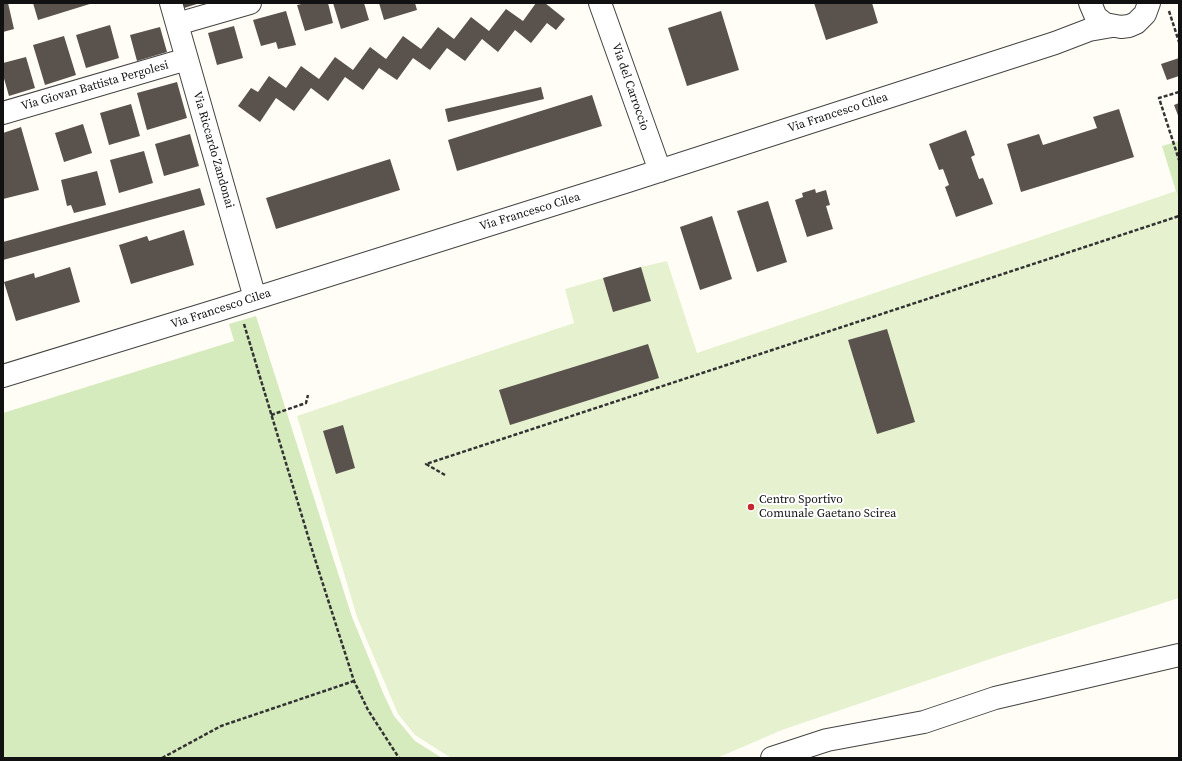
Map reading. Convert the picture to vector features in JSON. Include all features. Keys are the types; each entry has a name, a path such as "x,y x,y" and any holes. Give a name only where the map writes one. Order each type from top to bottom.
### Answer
{"street":[{"name":"Via Riccardo Zandonai","path":"171,3 187,59 246,301"},
{"path":"177,24 250,3"},
{"name":"Via del Carroccio","path":"600,3 660,170"},
{"path":"1088,3 1096,17 1105,24 1112,26"},
{"name":"Via Francesco Cilea","path":"1055,44 1069,32 1082,16 1088,3"},
{"name":"Via Francesco Cilea","path":"3,376 660,170 1055,44 1089,30 1112,26 1129,26 1136,23 1157,7"},
{"name":"Via Giovan Battista Pergolesi","path":"3,113 187,59"},
{"path":"772,758 827,740 924,722 995,698 1179,655"}],"path":[{"path":"1157,7 1179,42"},
{"path":"1179,92 1159,98 1179,160"},
{"path":"445,475 426,464 1179,216"},
{"path":"246,301 271,415 354,681 368,710 399,758"},
{"path":"271,415 306,403 308,395"},
{"path":"162,758 221,726 354,681"}],"green space":[{"path":"1179,141 1179,201 1162,146"},
{"name":"Centro Sportivo Comunale Gaetano Scirea","path":"1176,191 1179,201 1179,598 999,656 782,730 717,758 451,758 415,735 398,714 357,617 297,416 574,323 565,289 641,267 667,261 697,353"},
{"path":"256,316 352,617 384,695 394,716 415,741 442,758 3,758 3,413 234,341 229,324"}],"building":[{"path":"3,3 8,3 14,29 3,32"},
{"path":"33,3 93,3 38,20"},
{"path":"179,3 200,3 181,9"},
{"path":"306,3 328,3 333,23 305,31 297,5"},
{"path":"333,3 364,3 369,20 341,29"},
{"path":"379,3 415,3 417,10 384,20"},
{"path":"536,3 545,3 565,19 556,30 547,23 531,43 515,30 498,52 482,39 465,61 447,48 430,70 413,58 397,80 379,68 363,90 345,77 328,101 311,88 294,111 276,98 260,122 238,106 251,88 258,92 269,76 286,88 301,66 319,79 335,57 353,70 370,47 386,59 403,36 421,49 438,27 454,39 471,17 489,31 506,9 523,21"},
{"path":"814,3 872,3 878,23 826,40"},
{"path":"286,11 296,45 278,49 276,42 261,46 253,20"},
{"path":"721,11 739,70 687,86 668,28"},
{"path":"110,25 119,58 86,68 76,35"},
{"path":"234,26 243,58 217,65 208,33"},
{"path":"160,27 167,52 137,61 130,35"},
{"path":"64,36 76,75 45,85 33,45"},
{"path":"26,57 35,88 9,96 3,75 3,63"},
{"path":"1179,58 1179,76 1167,80 1161,64"},
{"path":"177,82 187,118 147,130 137,93"},
{"path":"541,87 544,99 448,122 445,109"},
{"path":"592,95 602,126 457,171 448,140"},
{"path":"1179,103 1179,118 1174,105"},
{"path":"131,104 140,136 109,145 100,113"},
{"path":"1119,109 1134,157 1021,192 1007,144 1039,134 1043,145 1097,128 1093,117"},
{"path":"83,124 92,153 64,162 55,133"},
{"path":"21,127 39,190 3,199 3,133"},
{"path":"966,130 975,155 971,157 979,179 983,178 993,204 956,217 945,187 949,185 943,169 939,170 929,144"},
{"path":"190,134 199,166 164,176 155,144"},
{"path":"144,151 153,183 119,193 110,160"},
{"path":"390,159 400,190 276,229 266,198"},
{"path":"97,171 106,205 74,213 71,205 67,206 61,180"},
{"path":"200,188 205,205 3,260 3,242"},
{"path":"815,189 816,193 826,190 830,205 826,206 833,229 807,237 795,200 803,197 802,193"},
{"path":"768,201 787,262 757,272 737,211"},
{"path":"712,216 732,279 700,290 680,227"},
{"path":"184,230 194,265 131,284 119,245 147,236 149,241"},
{"path":"70,267 80,302 16,321 4,282 34,273 35,278"},
{"path":"641,267 651,301 613,312 603,278"},
{"path":"887,329 915,422 877,434 848,340"},
{"path":"648,344 659,378 510,425 499,390"},
{"path":"343,425 355,468 336,474 323,431"}],"place":[{"name":"Centro Sportivo Comunale Gaetano Scirea","path":"751,507"}]}
